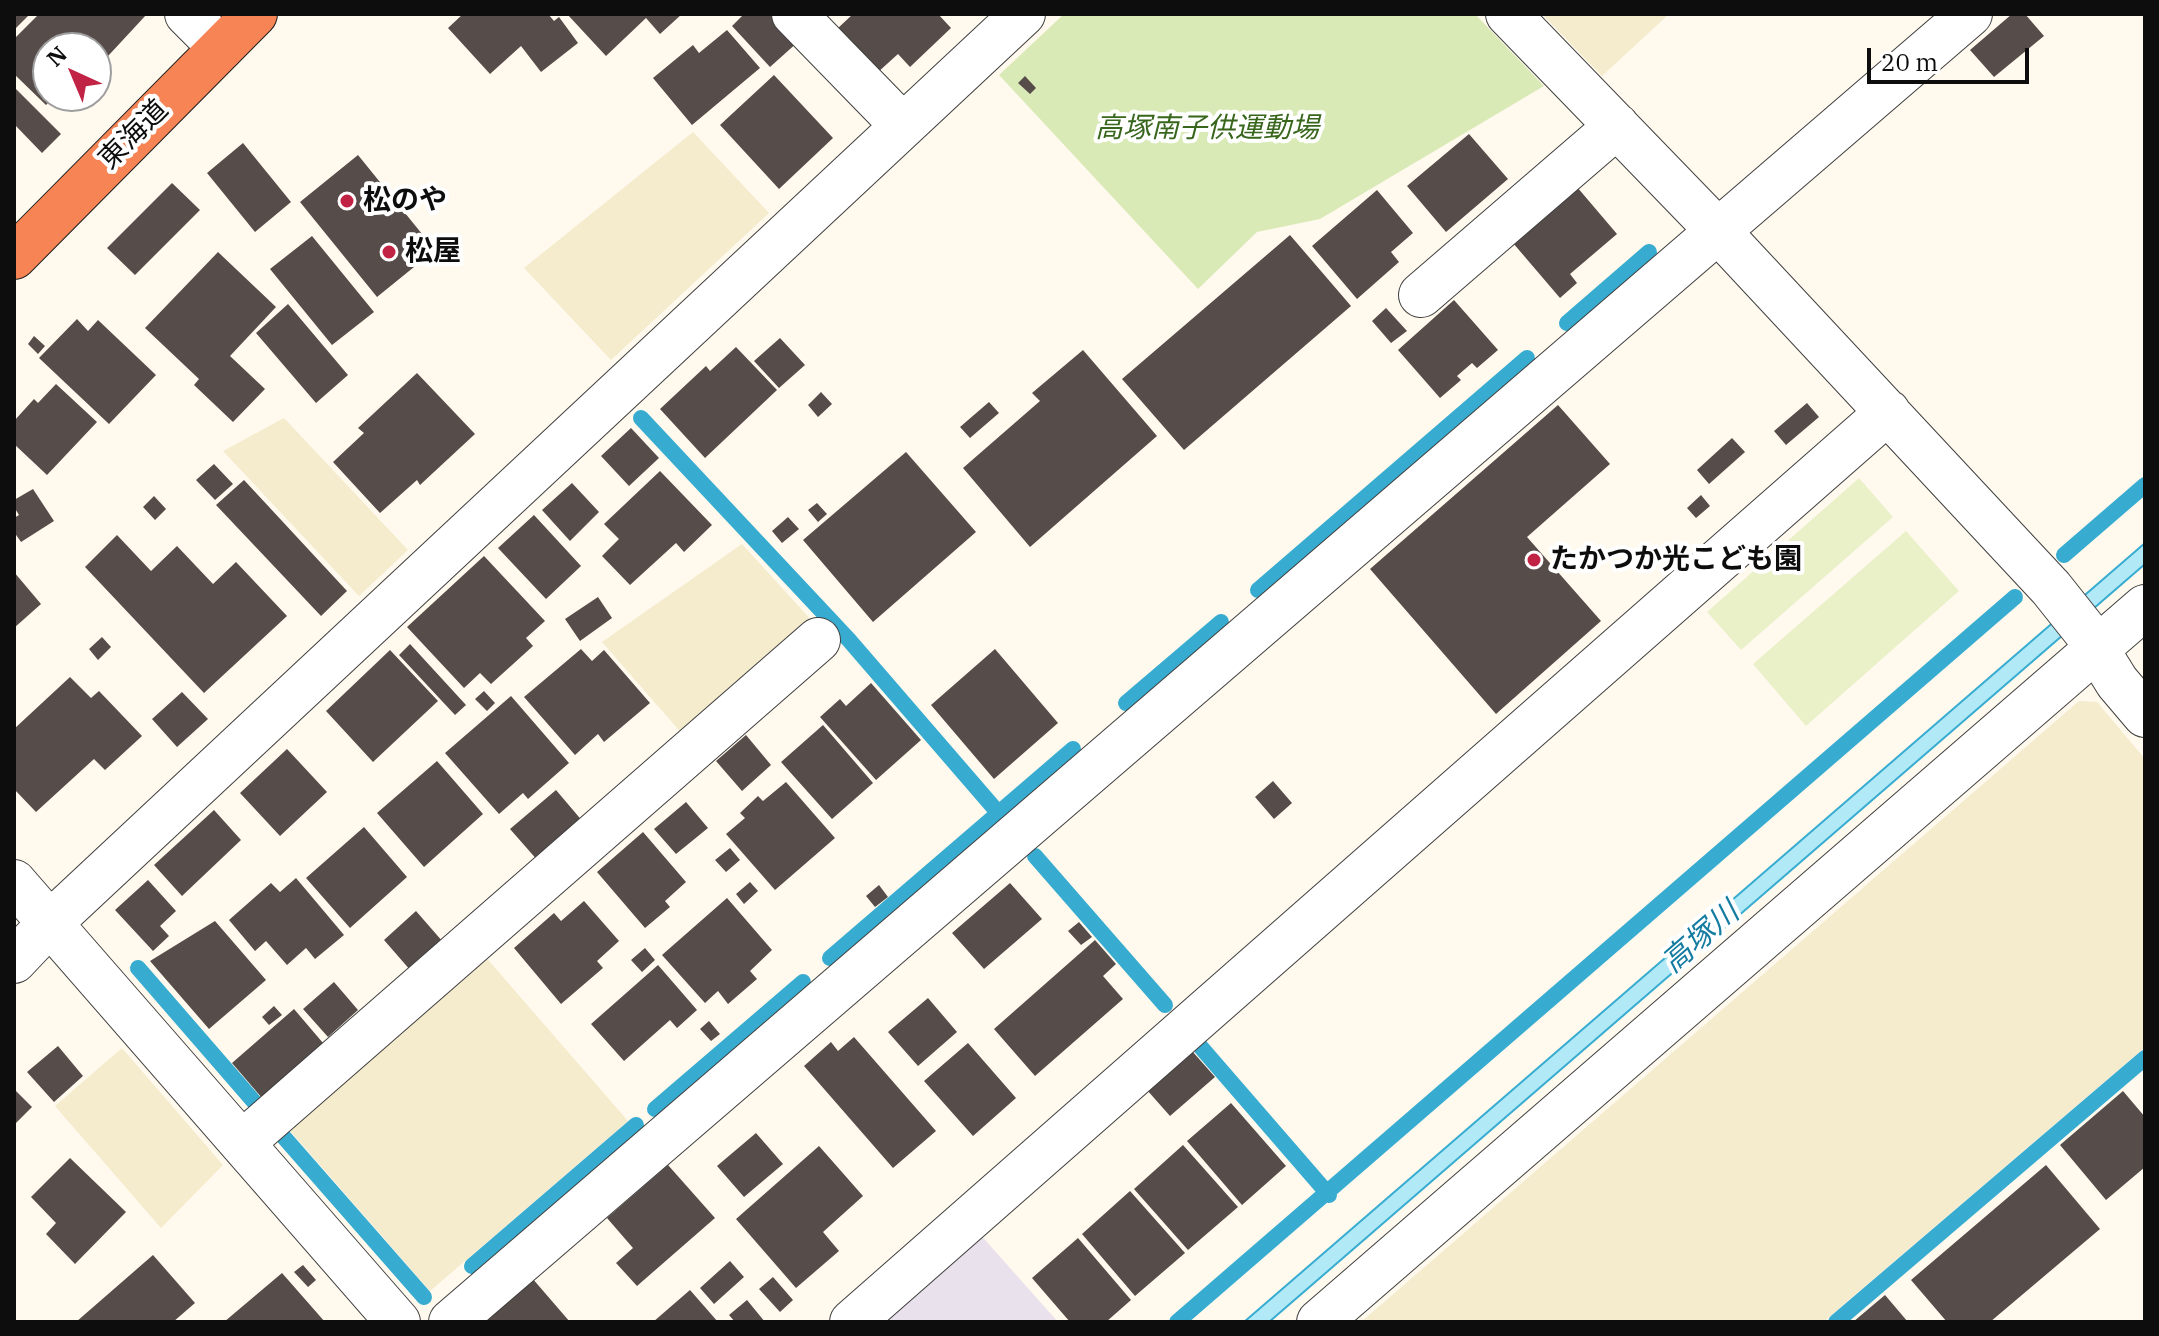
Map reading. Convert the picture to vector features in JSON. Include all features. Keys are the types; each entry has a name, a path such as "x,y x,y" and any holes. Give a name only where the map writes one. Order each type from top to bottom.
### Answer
{"highway":[{"name":"東海道","path":"14,257 255,14"}],"street":[{"path":"187,14 221,48"},
{"path":"794,14 903,126"},
{"path":"14,961 50,923 1023,14"},
{"path":"1508,14 1888,412 2081,627 2117,682 2145,715"},
{"path":"451,1322 1970,14"},
{"path":"1421,295 1617,126"},
{"path":"852,1322 1888,412"},
{"path":"1319,1322 2081,627 2145,607"},
{"path":"242,1143 818,640"},
{"path":"14,882 398,1322"}],"shaded area":[{"path":"1542,14 1669,14 1602,76"},
{"path":"693,132 769,213 611,360 524,268"},
{"path":"284,418 408,550 359,596 223,451"},
{"path":"742,544 814,623 684,736 602,642"},
{"path":"2079,701 2097,702 2145,759 2145,1047 1823,1322 1361,1322"},
{"path":"483,954 628,1121 430,1291 286,1126"},
{"path":"122,1048 223,1165 161,1228 55,1106"},
{"path":"978,1232 1058,1322 876,1322"}],"green space":[{"name":"高塚南子供運動場","path":"1064,14 1475,14 1544,86 1320,219 1257,232 1198,289 999,75"},
{"path":"1859,478 1893,517 1741,650 1707,612"},
{"path":"1906,531 1959,591 1806,726 1753,664"}],"water":[{"name":"高塚川","path":"2145,543 2145,564 1269,1322 1244,1322"}],"building":[{"path":"14,14 30,14 14,30"},
{"path":"39,14 147,14 112,52 112,32 32,32 32,91 14,74 14,39"},
{"path":"463,14 548,14 554,21 559,17 578,43 541,72 521,46 490,74 448,28"},
{"path":"567,14 682,14 660,34 646,18 606,56"},
{"path":"744,14 774,14 799,41 770,67 732,26"},
{"path":"853,14 938,14 951,28 910,67 898,54 877,73 837,29"},
{"path":"2012,14 2025,14 2044,36 1994,77 1970,50"},
{"path":"727,30 760,68 692,125 653,78 693,45 699,53"},
{"path":"774,75 833,138 779,189 720,125"},
{"path":"1025,76 1036,88 1030,94 1018,83"},
{"path":"14,87 32,105 32,112 39,112 61,134 42,153 14,124"},
{"path":"1469,134 1508,179 1446,232 1407,186"},
{"path":"243,143 291,202 255,232 207,173"},
{"path":"358,155 435,250 377,297 300,202"},
{"path":"172,183 200,210 135,275 107,248"},
{"path":"1577,187 1617,234 1570,274 1577,283 1560,298 1513,243"},
{"path":"1377,190 1413,233 1391,252 1399,262 1357,299 1312,246"},
{"path":"1290,235 1351,306 1184,450 1122,379"},
{"path":"312,236 374,312 332,345 270,269"},
{"path":"218,252 276,307 230,356 265,389 233,422 194,385 199,379 145,328"},
{"path":"1454,300 1498,350 1477,368 1472,363 1457,376 1461,380 1440,398 1398,350"},
{"path":"288,304 348,375 316,403 256,333"},
{"path":"1386,308 1407,331 1391,343 1372,321"},
{"path":"77,319 88,331 98,320 156,375 109,424 39,358"},
{"path":"34,336 45,346 38,354 28,344"},
{"path":"780,338 805,365 779,388 754,361"},
{"path":"736,347 777,390 705,458 660,409 706,366 710,371"},
{"path":"1083,350 1157,436 1030,547 963,468 1040,401 1032,393"},
{"path":"417,373 475,434 420,485 417,480 380,513 333,462 364,433 358,428"},
{"path":"56,384 97,422 47,475 14,444 14,421 34,399 38,403"},
{"path":"821,392 832,404 818,417 808,405"},
{"path":"989,402 999,413 970,438 960,427"},
{"path":"1807,403 1819,417 1786,445 1774,431"},
{"name":"たかつか光こども園","path":"1558,405 1610,464 1527,537 1601,621 1496,714 1370,569"},
{"path":"631,428 659,458 629,486 601,456"},
{"path":"1732,438 1745,452 1709,484 1697,470"},
{"path":"906,452 976,532 873,622 803,540"},
{"path":"214,464 233,484 215,500 196,480"},
{"path":"660,471 712,525 684,552 676,543 630,585 602,556 619,539 604,524"},
{"path":"244,480 347,591 321,616 216,505"},
{"path":"572,483 599,512 570,541 542,510"},
{"path":"33,489 54,521 21,542 14,532 14,518 19,515 14,500"},
{"path":"1701,495 1710,506 1696,518 1687,508"},
{"path":"154,496 166,509 155,520 143,507"},
{"path":"817,503 827,514 818,522 808,510"},
{"path":"534,515 581,566 546,599 498,548"},
{"path":"788,517 799,529 782,543 772,531"},
{"path":"117,535 151,571 177,546 213,584 236,562 287,616 204,693 85,567"},
{"path":"484,556 545,621 526,638 533,646 491,684 480,673 464,688 407,627"},
{"path":"14,572 41,604 14,628"},
{"path":"598,597 612,618 580,641 565,619"},
{"path":"102,637 111,647 98,660 89,649"},
{"path":"410,644 466,705 455,715 399,655"},
{"path":"581,649 592,661 604,650 650,703 604,742 598,734 575,755 524,697"},
{"path":"995,649 1058,723 994,779 931,705"},
{"path":"390,650 438,701 373,762 326,711"},
{"path":"70,677 91,698 99,691 142,736 105,770 94,759 36,812 14,789 14,729"},
{"path":"871,683 921,740 876,780 820,717 840,699 846,706"},
{"path":"484,691 495,703 487,711 475,699"},
{"path":"182,692 208,719 177,747 152,719"},
{"path":"511,696 569,763 528,799 523,793 499,814 445,753"},
{"path":"823,725 873,783 832,819 781,762"},
{"path":"746,735 771,765 742,791 716,761"},
{"path":"287,749 327,792 280,836 240,793"},
{"path":"437,761 483,814 424,867 377,813"},
{"path":"1273,781 1292,803 1274,819 1255,797"},
{"path":"786,782 835,838 775,890 726,834 745,818 740,813 758,796 763,801"},
{"path":"556,790 584,823 539,862 510,829"},
{"path":"686,802 708,828 676,854 654,829"},
{"path":"214,810 241,840 182,896 154,865"},
{"path":"364,827 407,877 350,928 306,878"},
{"path":"643,832 686,882 665,901 670,907 645,928 597,872"},
{"path":"730,848 740,860 726,872 715,860"},
{"path":"296,878 344,935 315,959 306,948 287,965 266,941 255,951 229,920 271,883 280,892"},
{"path":"148,880 176,911 160,926 169,936 153,951 115,910"},
{"path":"750,882 758,891 744,904 736,894"},
{"path":"1010,883 1042,919 984,969 952,933"},
{"path":"879,885 888,897 875,907 866,896"},
{"path":"727,898 772,950 750,971 757,979 728,1004 718,991 705,1003 662,955"},
{"path":"584,901 619,941 597,961 603,968 561,1004 514,948 554,913 561,921"},
{"path":"416,911 443,942 411,971 384,940"},
{"path":"215,921 266,980 209,1029 150,961"},
{"path":"1079,922 1092,937 1081,945 1068,931"},
{"path":"1095,940 1116,964 1103,976 1123,999 1035,1076 994,1029"},
{"path":"645,948 655,960 642,972 631,960"},
{"path":"658,965 697,1010 677,1028 670,1020 624,1061 591,1024"},
{"path":"334,982 358,1010 328,1037 303,1009"},
{"path":"928,998 957,1032 918,1066 888,1032"},
{"path":"274,1006 282,1015 269,1025 262,1017"},
{"path":"294,1009 323,1043 262,1098 232,1063"},
{"path":"709,1021 720,1034 711,1041 700,1029"},
{"path":"854,1037 936,1131 893,1168 804,1066 831,1042 838,1051"},
{"path":"968,1043 1016,1098 973,1136 924,1081"},
{"path":"58,1046 83,1076 54,1102 27,1072"},
{"path":"1192,1051 1215,1077 1170,1116 1147,1090"},
{"path":"14,1089 32,1107 14,1125"},
{"path":"2123,1091 2145,1117 2145,1167 2106,1200 2060,1145"},
{"path":"1231,1103 1286,1166 1242,1205 1187,1141"},
{"path":"756,1133 783,1164 744,1197 717,1166"},
{"path":"1183,1145 1238,1207 1188,1250 1134,1189"},
{"path":"819,1146 863,1196 823,1232 839,1251 796,1288 736,1219"},
{"path":"70,1158 126,1212 75,1264 46,1234 56,1223 31,1197"},
{"path":"668,1165 715,1218 637,1286 616,1263 633,1248 607,1218"},
{"path":"2046,1165 2100,1229 1990,1322 1947,1322 1911,1280"},
{"path":"1130,1191 1185,1253 1135,1296 1082,1234"},
{"path":"1078,1238 1131,1300 1106,1322 1070,1322 1032,1278"},
{"path":"153,1255 195,1303 173,1322 76,1322"},
{"path":"730,1261 744,1277 714,1304 700,1288"},
{"path":"303,1265 316,1280 308,1287 294,1272"},
{"path":"282,1273 325,1322 224,1322"},
{"path":"773,1277 793,1300 780,1312 759,1289"},
{"path":"532,1278 570,1322 481,1322"},
{"path":"690,1290 718,1322 653,1322"},
{"path":"1885,1295 1908,1322 1853,1322"},
{"path":"747,1300 765,1322 735,1322 729,1315"}],"waterway":[{"path":"1567,323 1649,252"},
{"path":"1258,590 1527,358"},
{"path":"641,418 849,640 1001,816"},
{"path":"2064,555 2145,485"},
{"path":"1177,1322 2015,597"},
{"path":"1126,703 1221,622"},
{"path":"830,958 1073,749"},
{"path":"1035,856 1165,1005"},
{"path":"138,968 256,1104"},
{"path":"655,1109 803,982"},
{"path":"1199,1045 1329,1195"},
{"path":"1836,1322 2145,1058"},
{"path":"472,1266 636,1125"},
{"path":"282,1135 424,1297"}],"place":[{"name":"松のや","path":"347,201"},
{"name":"松屋","path":"389,252"},
{"name":"たかつか光こども園","path":"1534,560"}]}
